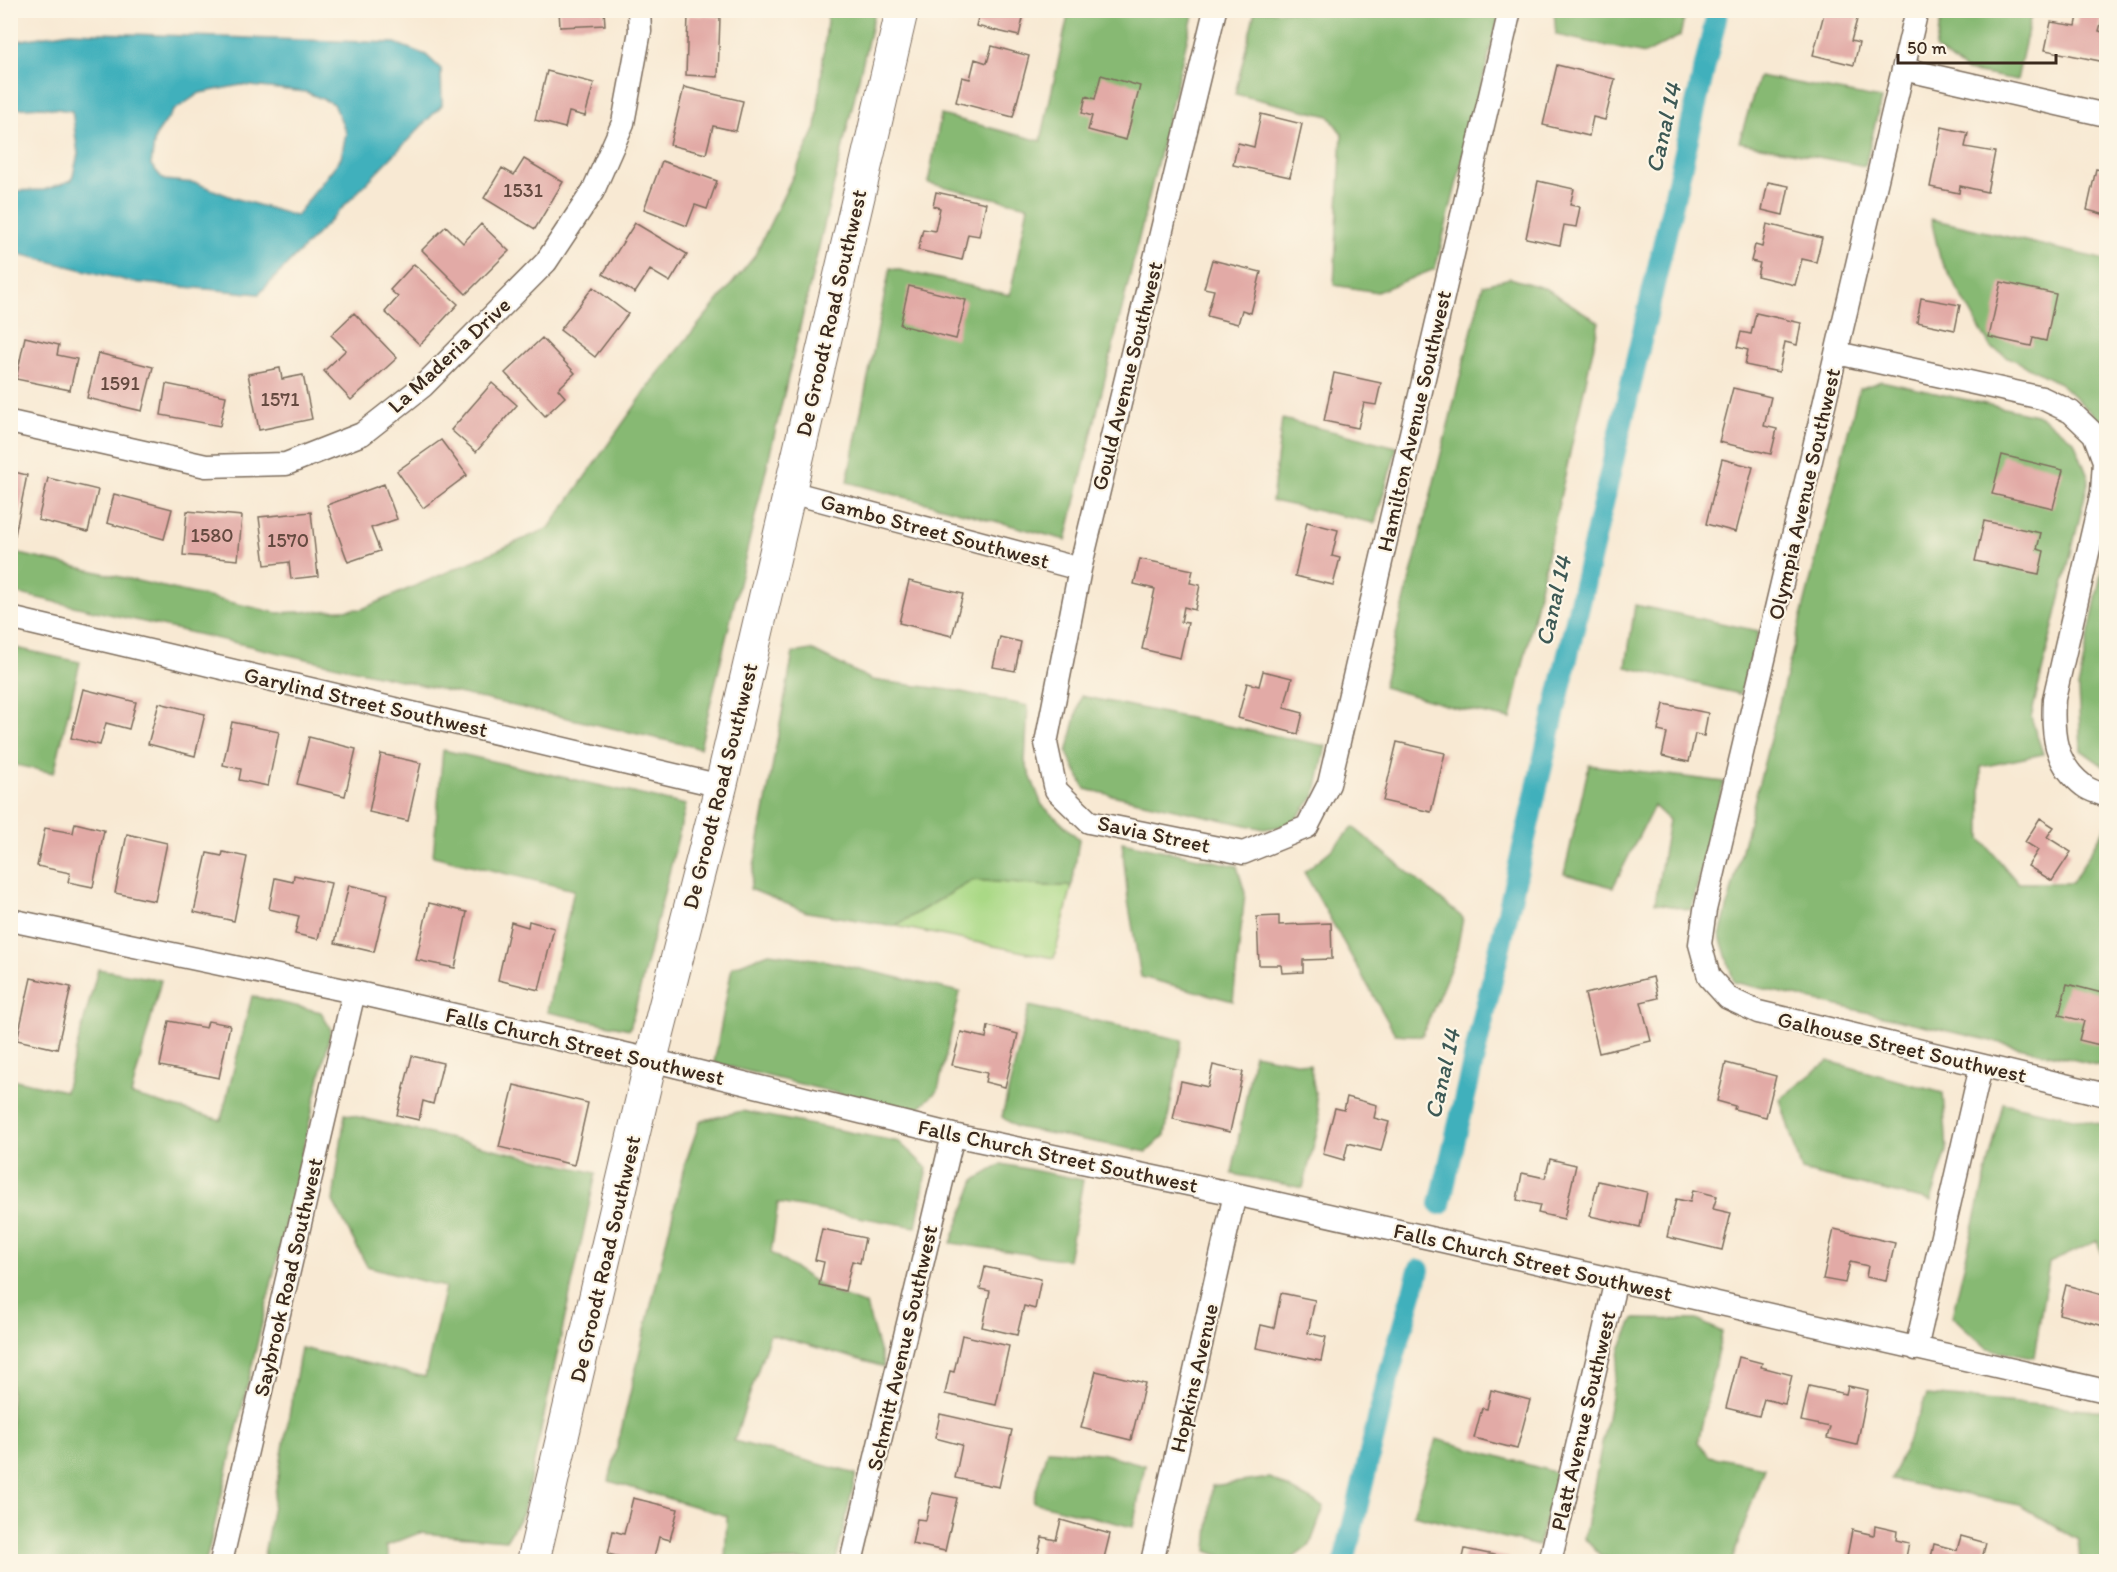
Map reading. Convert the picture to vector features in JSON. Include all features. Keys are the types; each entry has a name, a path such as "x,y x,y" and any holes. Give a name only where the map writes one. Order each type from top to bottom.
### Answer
{"street":[{"name":"La Maderia Drive","path":"10,422 206,466 286,464 362,434 423,386 546,262 593,191 623,123 640,31 639,10"},
{"name":"De Groodt Road Southwest","path":"533,1562 651,1060 721,786 902,10"},
{"name":"Gould Avenue Southwest","path":"1046,743 1080,569 1215,10"},
{"name":"Hamilton Avenue Southwest","path":"1307,827 1329,784 1510,10"},
{"name":"Olympia Avenue Southwest","path":"1709,977 1700,944 1705,910 1917,10"},
{"path":"1903,69 2106,115"},
{"path":"1837,352 2042,398 2071,412 2094,434 2104,461 2103,492 2054,699 2052,729 2062,762 2085,787 2106,796"},
{"name":"Gambo Street Southwest","path":"790,492 1080,569"},
{"name":"Garylind Street Southwest","path":"10,618 721,786"},
{"name":"Savia Street","path":"1046,743 1056,790 1089,822 1243,853 1307,827"},
{"name":"Falls Church Street Southwest","path":"10,920 354,992 651,1060 953,1135 1235,1194 2106,1391"},
{"name":"Galhouse Street Southwest","path":"1709,977 1728,998 1758,1012 2106,1095"},
{"name":"Saybrook Road Southwest","path":"221,1562 354,992"},
{"path":"1916,1348 1981,1066"},
{"name":"Schmitt Avenue Southwest","path":"851,1562 953,1135"},
{"name":"Hopkins Avenue","path":"1152,1562 1235,1194"},
{"name":"Platt Avenue Southwest","path":"1551,1561 1616,1280"}],"green space":[{"path":"1554,10 1686,11 1680,36 1645,54 1556,35"},
{"path":"828,11 875,11 700,748 11,592 11,552 277,613 362,609 549,528 657,375 754,257 816,128"},
{"path":"1069,11 1194,11 1066,540 847,482 890,268 1010,295 1028,206 928,183 941,115 1041,141"},
{"path":"1255,11 1500,11 1435,269 1377,292 1334,285 1342,134 1329,116 1235,94"},
{"path":"1943,11 2032,11 2017,80 1967,71 1935,48"},
{"path":"1759,76 1881,99 1865,166 1739,142"},
{"path":"1931,219 2106,260 2106,427 2061,384 1991,348 1940,258"},
{"path":"1510,278 1547,289 1599,322 1511,719 1456,708 1383,687 1483,285"},
{"path":"1881,381 2040,416 2074,441 2089,479 2031,717 2043,754 1981,767 1981,839 2018,883 2072,883 2106,826 2106,1067 1734,982 1720,936 1859,389"},
{"path":"1282,419 1397,447 1375,523 1272,501"},
{"path":"2106,549 2106,768 2081,750 2078,688"},
{"path":"1635,605 1759,631 1740,694 1626,667"},
{"path":"11,647 80,662 54,773 11,764"},
{"path":"811,650 872,680 957,691 1028,706 1025,762 1042,805 1079,839 1072,886 973,880 895,926 807,912 750,889 793,653"},
{"path":"1081,696 1326,746 1315,796 1291,825 1264,829 1085,789 1067,753"},
{"path":"443,750 686,805 630,1029 547,1012 574,890 433,856"},
{"path":"1589,765 1724,782 1691,910 1655,903 1669,820 1654,806 1613,887 1564,874"},
{"path":"1353,827 1463,918 1456,955 1422,1036 1395,1034 1304,872 1330,851"},
{"path":"1122,842 1237,866 1245,893 1233,1001 1141,977 1128,900"},
{"path":"973,880 1072,886 1054,958 895,926"},
{"path":"769,953 822,960 960,992 938,1090 914,1112 714,1063 732,967"},
{"path":"98,969 161,980 131,1095 221,1120 252,996 321,1012 331,1030 206,1561 11,1561 11,1079 65,1091"},
{"path":"1029,1006 1182,1040 1165,1135 1147,1152 1016,1127 1002,1117"},
{"path":"1254,1054 1310,1065 1320,1120 1303,1188 1232,1174"},
{"path":"1828,1061 1943,1093 1947,1151 1931,1201 1802,1171 1780,1099"},
{"path":"2003,1103 2106,1125 2106,1264 2097,1241 2049,1263 2034,1357 1988,1349 1952,1316"},
{"path":"742,1111 899,1142 927,1168 916,1227 778,1203 771,1253 829,1291 866,1305 884,1367 770,1334 734,1441 856,1474 836,1561 725,1561 727,1516 609,1481 684,1167 700,1121"},
{"path":"345,1114 596,1173 523,1513 506,1540 419,1533 386,1546 390,1561 263,1561 301,1348 425,1377 445,1287 367,1266 333,1201"},
{"path":"1002,1164 1083,1180 1068,1260 951,1243 975,1180"},
{"path":"1634,1319 1697,1320 1722,1332 1698,1442 1709,1456 1764,1467 1732,1561 1624,1561 1601,1556 1584,1538 1620,1349"},
{"path":"1927,1395 2106,1411 2106,1561 2080,1561 2078,1540 2019,1505 1891,1480"},
{"path":"1436,1439 1558,1473 1538,1546 1413,1515"},
{"path":"1047,1450 1100,1453 1145,1465 1133,1527 1033,1502"},
{"path":"1270,1478 1324,1507 1310,1545 1289,1561 1235,1561 1207,1551 1212,1486"}],"water":[{"path":"70,32 395,43 426,55 441,69 442,105 259,294 132,282 11,252 11,191 44,190 72,180 78,154 72,111 41,107 11,109 11,42","holes":["241,85 306,92 334,104 346,133 341,158 296,216 234,198 196,183 164,180 151,165 155,137 173,111 200,93"]}],"building":[{"path":"559,10 604,10 605,25 560,27"},
{"path":"980,10 1025,10 1019,36 976,26"},
{"path":"1825,10 1837,10 1858,16 1851,41 1859,43 1854,65 1813,55"},
{"path":"2079,11 2103,16 2099,31 2106,33 2105,62 2045,50 2051,22 2076,26"},
{"path":"688,15 720,17 718,77 686,75"},
{"path":"992,46 1029,56 1013,117 956,102 962,77 970,79 975,59 987,63"},
{"path":"1557,65 1615,79 1605,120 1593,117 1589,136 1543,125"},
{"path":"547,71 594,83 585,116 569,112 565,128 535,120"},
{"path":"1101,75 1140,86 1126,140 1088,130 1092,116 1082,113 1086,96 1095,99"},
{"path":"684,87 743,101 736,131 713,126 706,154 670,145"},
{"path":"1261,114 1302,124 1290,177 1233,165 1238,143 1254,147"},
{"path":"1942,127 1968,133 1965,147 1995,152 1987,192 1960,186 1959,193 1930,187"},
{"path":"524,159 563,182 535,229 484,198 502,168 514,175"},
{"path":"662,161 717,181 707,209 695,205 687,226 644,209"},
{"path":"2096,169 2106,171 2106,215 2087,210"},
{"path":"1538,181 1574,189 1570,205 1580,207 1576,227 1564,225 1560,245 1526,238"},
{"path":"1768,182 1789,186 1783,215 1762,210"},
{"path":"936,192 986,203 979,236 968,234 962,260 918,250 923,229 935,231 940,208 933,206"},
{"path":"635,223 687,254 670,282 650,270 635,293 603,274"},
{"path":"481,224 509,251 466,294 422,250 446,226 463,243"},
{"path":"1767,224 1822,238 1816,262 1802,259 1795,285 1757,276 1760,263 1751,261 1755,245 1762,247"},
{"path":"1212,260 1261,272 1251,313 1242,310 1238,324 1207,316 1214,290 1204,288"},
{"path":"414,264 458,304 420,345 385,312 398,297 390,290"},
{"path":"2001,282 2056,294 2046,341 2033,338 2031,346 1989,337"},
{"path":"909,286 966,300 956,339 900,325"},
{"path":"593,287 628,314 595,357 560,330"},
{"path":"1921,298 1960,305 1955,330 1917,322"},
{"path":"354,313 397,358 351,400 324,371 346,350 331,335"},
{"path":"1756,313 1801,323 1797,345 1785,342 1779,372 1745,365 1748,350 1737,347 1741,332 1751,334"},
{"path":"25,337 59,345 57,355 77,359 70,390 16,379"},
{"path":"542,338 575,373 558,389 565,397 545,416 505,373"},
{"path":"98,353 153,367 142,411 87,398"},
{"path":"280,368 282,379 303,375 312,419 259,430 248,374"},
{"path":"1334,373 1381,383 1376,405 1364,403 1358,428 1324,421"},
{"path":"492,383 517,405 476,452 451,430"},
{"path":"166,384 226,396 220,426 161,415"},
{"path":"1733,388 1771,397 1764,426 1777,429 1771,454 1719,442"},
{"path":"441,440 467,475 423,508 397,471"},
{"path":"2002,455 2063,470 2053,508 1992,494"},
{"path":"1722,459 1753,467 1736,532 1706,524"},
{"path":"10,471 27,475 15,535 10,534"},
{"path":"48,478 98,490 88,532 38,520"},
{"path":"384,484 397,519 371,528 380,551 348,562 327,505"},
{"path":"114,494 172,509 164,539 107,523"},
{"path":"187,511 242,516 238,560 183,555"},
{"path":"311,512 318,576 291,579 289,562 265,565 259,517"},
{"path":"1984,521 2041,533 2037,549 2044,551 2039,574 1975,561"},
{"path":"1307,522 1338,530 1332,556 1340,558 1333,585 1295,576"},
{"path":"1140,559 1193,570 1190,583 1200,585 1195,610 1184,607 1181,622 1188,623 1180,658 1142,649 1155,589 1134,584"},
{"path":"909,581 963,594 952,636 899,623"},
{"path":"1000,637 1021,642 1015,671 993,667"},
{"path":"1263,671 1292,678 1284,708 1303,713 1298,734 1238,718 1247,683 1259,686"},
{"path":"83,689 136,702 129,729 106,723 100,745 71,738"},
{"path":"159,703 205,714 195,756 148,744"},
{"path":"1664,704 1708,713 1704,736 1695,734 1689,762 1662,756 1667,733 1658,731"},
{"path":"232,722 279,732 268,786 239,780 241,769 223,765"},
{"path":"309,737 356,749 345,796 297,784"},
{"path":"1397,742 1445,753 1431,812 1383,801"},
{"path":"381,754 421,763 408,821 369,812"},
{"path":"2040,818 2054,827 2047,837 2071,852 2052,881 2028,866 2038,850 2025,842"},
{"path":"75,823 104,830 93,887 68,882 70,873 37,866 45,828 73,833"},
{"path":"127,834 167,843 155,901 115,893"},
{"path":"223,852 247,857 234,921 194,912 207,853 222,856"},
{"path":"294,875 331,883 318,939 295,934 299,916 269,909 275,878 293,882"},
{"path":"349,885 388,894 374,952 335,943"},
{"path":"429,903 467,912 455,968 416,960"},
{"path":"1279,916 1279,925 1331,923 1332,959 1303,960 1303,972 1282,973 1281,965 1259,965 1257,917"},
{"path":"529,921 554,928 539,990 498,980 511,922 528,927"},
{"path":"1653,977 1658,998 1641,1002 1651,1041 1599,1053 1585,994"},
{"path":"31,978 71,987 57,1049 17,1040"},
{"path":"2067,984 2106,994 2104,1046 2079,1040 2084,1021 2059,1015"},
{"path":"169,1021 206,1028 208,1021 230,1025 219,1078 160,1066"},
{"path":"988,1026 1018,1034 1005,1087 985,1082 987,1073 952,1065 961,1032 986,1038"},
{"path":"412,1056 443,1063 433,1104 423,1101 419,1120 397,1115"},
{"path":"1726,1063 1776,1076 1766,1117 1734,1109 1735,1106 1717,1101"},
{"path":"1213,1065 1243,1072 1230,1132 1173,1119 1181,1081 1208,1087"},
{"path":"514,1085 588,1103 574,1165 499,1147"},
{"path":"1347,1097 1377,1105 1374,1118 1389,1122 1381,1151 1348,1143 1344,1160 1323,1154 1335,1108 1344,1110"},
{"path":"1550,1159 1576,1165 1564,1219 1538,1213 1540,1205 1517,1200 1522,1173 1545,1178"},
{"path":"1598,1181 1647,1192 1640,1227 1590,1216"},
{"path":"1693,1190 1717,1196 1713,1209 1731,1213 1722,1250 1667,1237 1676,1199 1690,1202"},
{"path":"822,1229 865,1238 860,1263 852,1261 845,1291 819,1285 824,1262 815,1260"},
{"path":"1834,1229 1895,1243 1886,1281 1866,1277 1868,1266 1850,1262 1845,1283 1823,1279"},
{"path":"985,1267 1041,1279 1035,1309 1024,1306 1017,1335 982,1327 990,1291 980,1289"},
{"path":"2066,1285 2106,1296 2104,1326 2059,1314"},
{"path":"1281,1293 1315,1300 1308,1333 1326,1337 1321,1361 1256,1348 1261,1325 1274,1328"},
{"path":"962,1335 1009,1346 996,1405 945,1394 950,1371 954,1372"},
{"path":"1739,1357 1762,1363 1761,1367 1792,1375 1785,1404 1764,1399 1759,1416 1726,1408"},
{"path":"1096,1371 1145,1383 1131,1440 1081,1428"},
{"path":"1809,1386 1846,1394 1848,1386 1868,1390 1857,1445 1827,1438 1830,1427 1801,1421"},
{"path":"1491,1390 1530,1400 1517,1449 1474,1438 1482,1408 1487,1409"},
{"path":"940,1414 1012,1430 999,1487 955,1478 962,1445 935,1438"},
{"path":"932,1493 957,1498 945,1551 912,1544 917,1519 926,1520"},
{"path":"633,1498 678,1509 670,1540 659,1537 653,1562 640,1562 608,1554 613,1531 624,1534"},
{"path":"1061,1520 1110,1534 1103,1562 1036,1562 1042,1537 1056,1540"},
{"path":"1875,1526 1897,1531 1896,1540 1909,1543 1905,1562 1846,1562 1852,1530 1874,1535"},
{"path":"1961,1536 1986,1543 1981,1562 1930,1562 1934,1544 1957,1550"},
{"path":"1465,1549 1509,1558 1508,1562 1462,1562"}],"waterway":[{"name":"Canal 14","path":"1440,1204 1718,10"},
{"name":"Canal 14","path":"1344,1562 1388,1378 1419,1270"}]}
